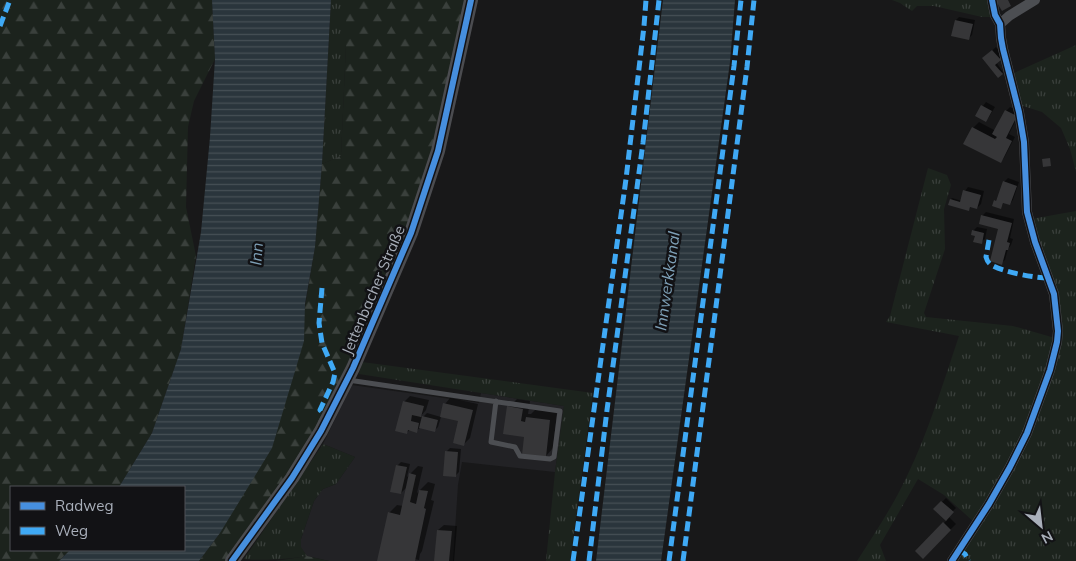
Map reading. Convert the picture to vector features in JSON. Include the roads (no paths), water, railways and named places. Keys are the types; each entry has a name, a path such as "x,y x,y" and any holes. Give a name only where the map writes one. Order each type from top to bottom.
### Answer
{"street":[{"name":"Jettenbacher Straße","path":"232,561 303,462 321,431 347,380 412,233 438,151 471,0"},
{"path":"952,561 1002,482 1027,432 1050,370 1057,342 1058,320 1054,294 1035,242 1027,212 1024,142 1019,112 1001,38 1000,24 995,15 992,0"},
{"path":"1000,24 1009,16 1035,0"}],"lane":[{"path":"347,380 496,401 560,411 554,457 550,459 520,456 515,446 491,442 496,401"}],"water":[{"name":"Inn","path":"212,0 331,0 322,164 315,247 305,304 304,341 272,448 220,533 199,561 59,561 69,551 185,551 185,486 120,486 152,433 181,349 201,232 215,59"},
{"name":"Innwerkkanal","path":"663,0 735,0 730,62 661,561 596,561"}]}
